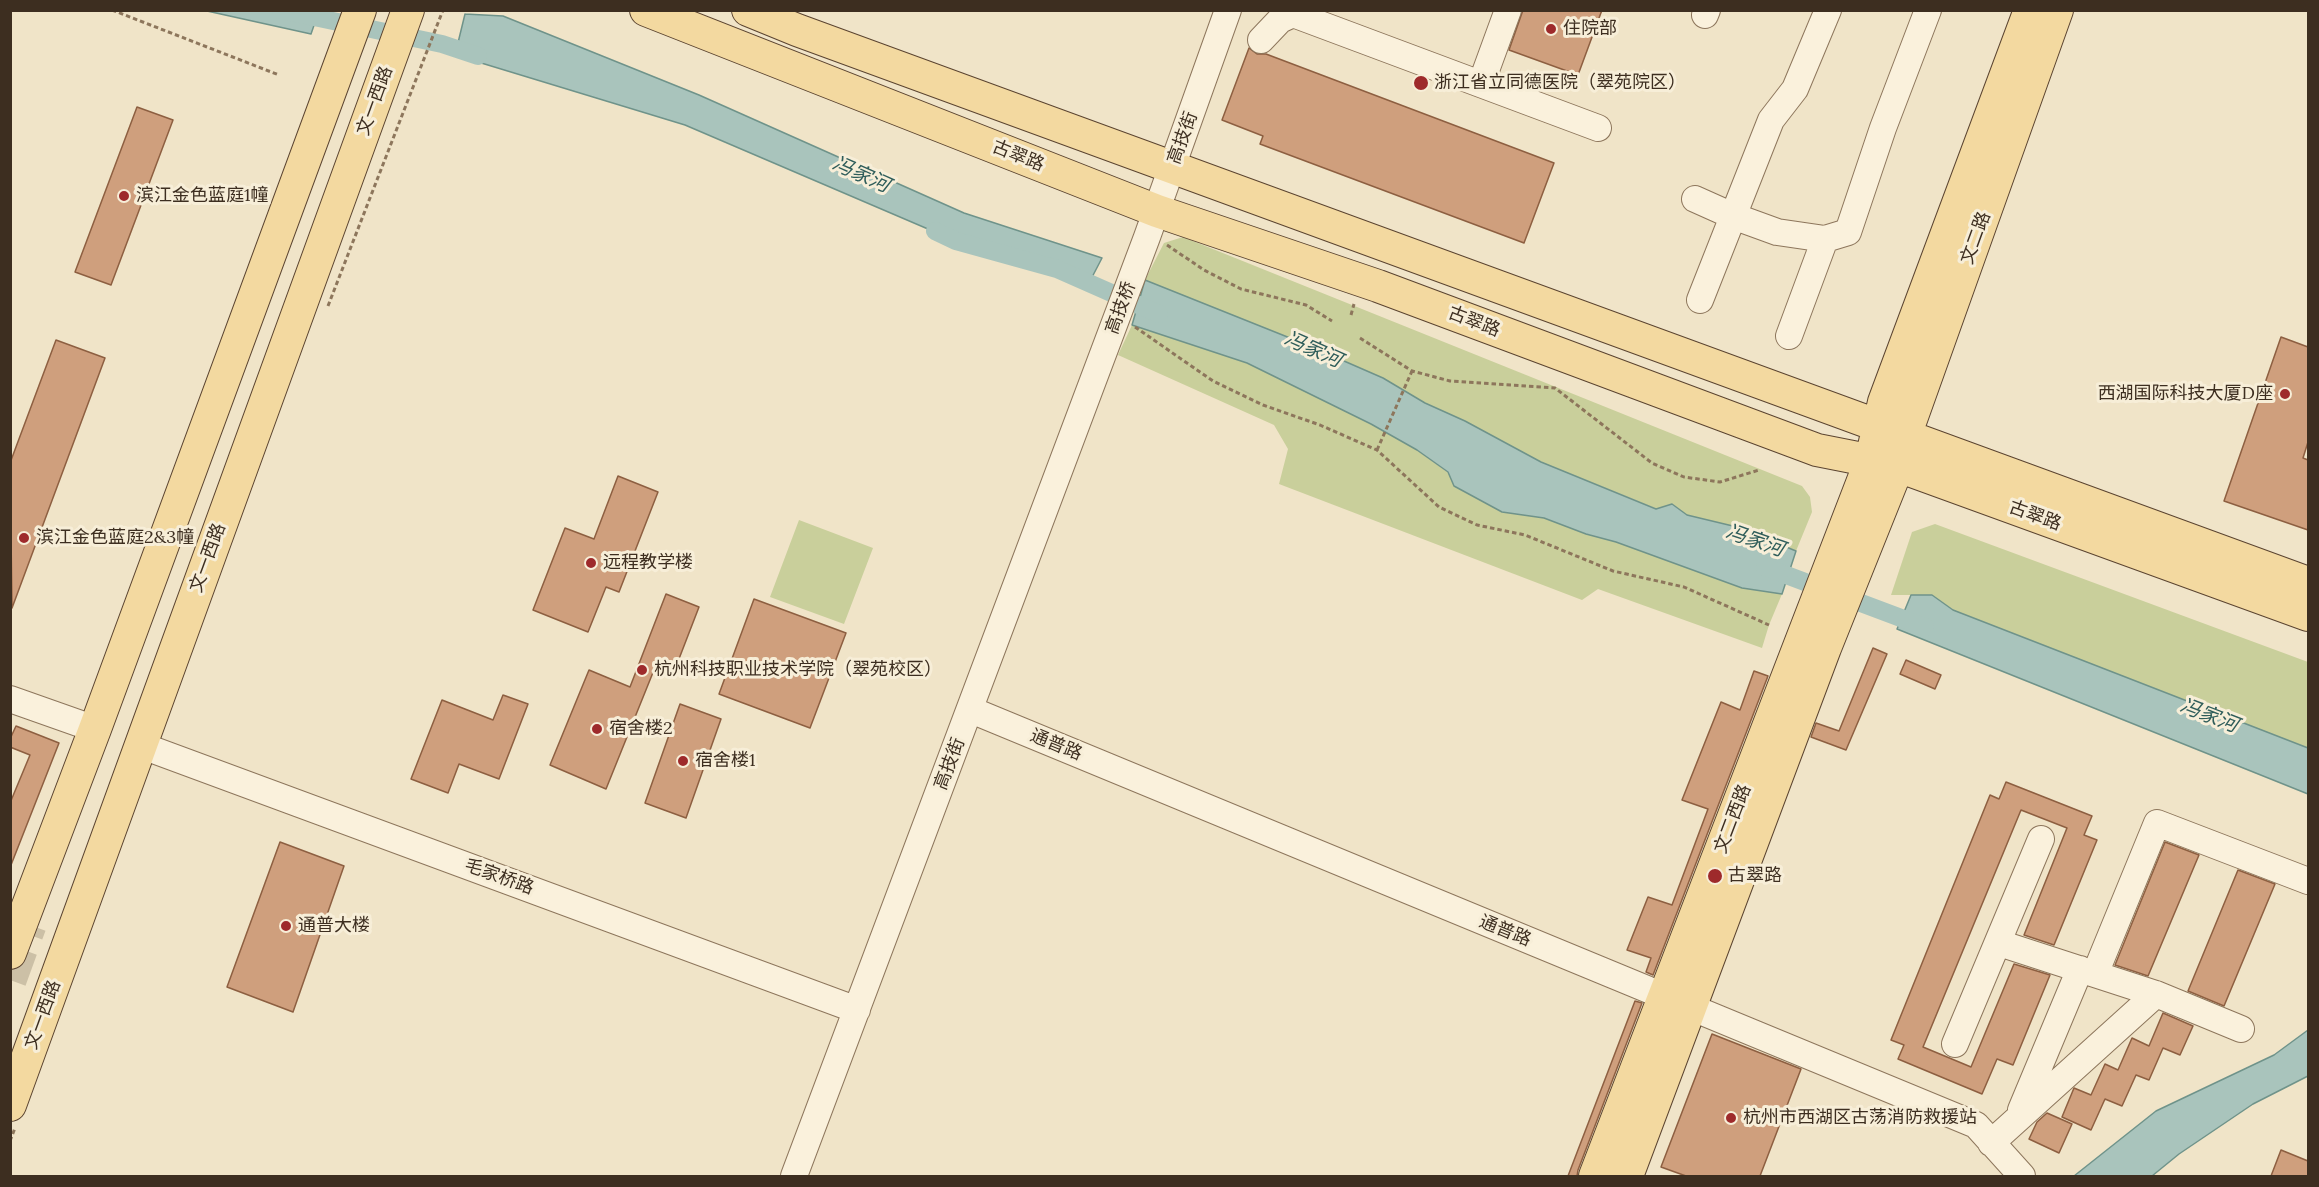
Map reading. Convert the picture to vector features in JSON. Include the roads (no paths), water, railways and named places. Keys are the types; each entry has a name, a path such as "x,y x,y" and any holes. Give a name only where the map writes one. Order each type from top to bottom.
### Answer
{"main road":[{"path":"10,953 360,10"},
{"name":"文一西路","path":"10,1105 408,10"},
{"name":"古翠路","path":"646,10 1157,211 1378,286 1816,450 1885,463 2308,615"},
{"name":"古翠路","path":"748,10 2308,583"},
{"name":"文二路","path":"1892,431 1884,402 2030,10"},
{"name":"文二路","path":"1885,463 1892,431 2057,10"},
{"name":"文二西路","path":"1628,1176 1678,1002 1814,641 1885,463"},
{"name":"文二西路","path":"1595,1176 1678,1002"}],"street":[{"name":"高技街","path":"1137,265 1228,10"},
{"path":"1481,84 1508,10"},
{"path":"1700,300 1771,120 1795,89 1828,10"},
{"path":"1695,199 1733,216 1777,231 1825,239 1848,232 1883,128 1928,10"},
{"path":"1261,40 1280,20 1294,12 1598,128"},
{"path":"1789,336 1825,239"},
{"name":"高技桥","path":"1105,351 1137,265"},
{"name":"高技街","path":"794,1176 1105,351"},
{"path":"10,699 95,729"},
{"name":"通普路","path":"970,710 1976,1125 2022,1176"},
{"name":"毛家桥路","path":"140,745 857,1010"},
{"path":"2017,1118 2157,823 2308,881"},
{"path":"1955,1044 1999,944 2041,839"},
{"path":"1999,944 2156,994 2241,1029"},
{"path":"1991,1143 2156,994"}],"water":[{"path":"319,10 311,34 207,11"},
{"path":"465,14 503,16 699,95 964,213 1102,258 1089,283 1057,269 956,241 685,125 455,55"},
{"path":"1145,280 1383,378 1425,403 1465,421 1541,462 1656,509 1672,504 1687,515 1737,527 1796,551 1782,594 1742,588 1544,518 1502,512 1454,486 1448,472 1417,450 1371,424 1247,363 1132,325"},
{"path":"1911,595 1932,595 1953,610 2308,748 2308,794 1897,629"},
{"path":"2308,1030 2308,1076 2253,1104 2179,1154 2152,1176 2074,1176 2156,1111 2274,1055"}],"waterway":[{"name":"冯家河","path":"281,10 442,44 478,56"},
{"name":"冯家河","path":"935,231 956,241 1057,269 1159,314"},
{"name":"冯家河","path":"1765,567 1925,627"}],"tunnel":[{"path":"10,980 30,925"}],"place":[{"name":"住院部","path":"1551,29"},
{"name":"浙江省立同德医院（翠苑院区）","path":"1421,83"},
{"name":"滨江金色蓝庭1幢","path":"124,196"},
{"name":"西湖国际科技大厦D座","path":"2285,394"},
{"name":"滨江金色蓝庭2&3幢","path":"24,538"},
{"name":"远程教学楼","path":"591,563"},
{"name":"杭州科技职业技术学院（翠苑校区）","path":"642,670"},
{"name":"宿舍楼2","path":"597,729"},
{"name":"宿舍楼1","path":"683,761"},
{"name":"古翠路","path":"1715,876"},
{"name":"通普大楼","path":"286,926"},
{"name":"杭州市西湖区古荡消防救援站","path":"1731,1118"}]}
